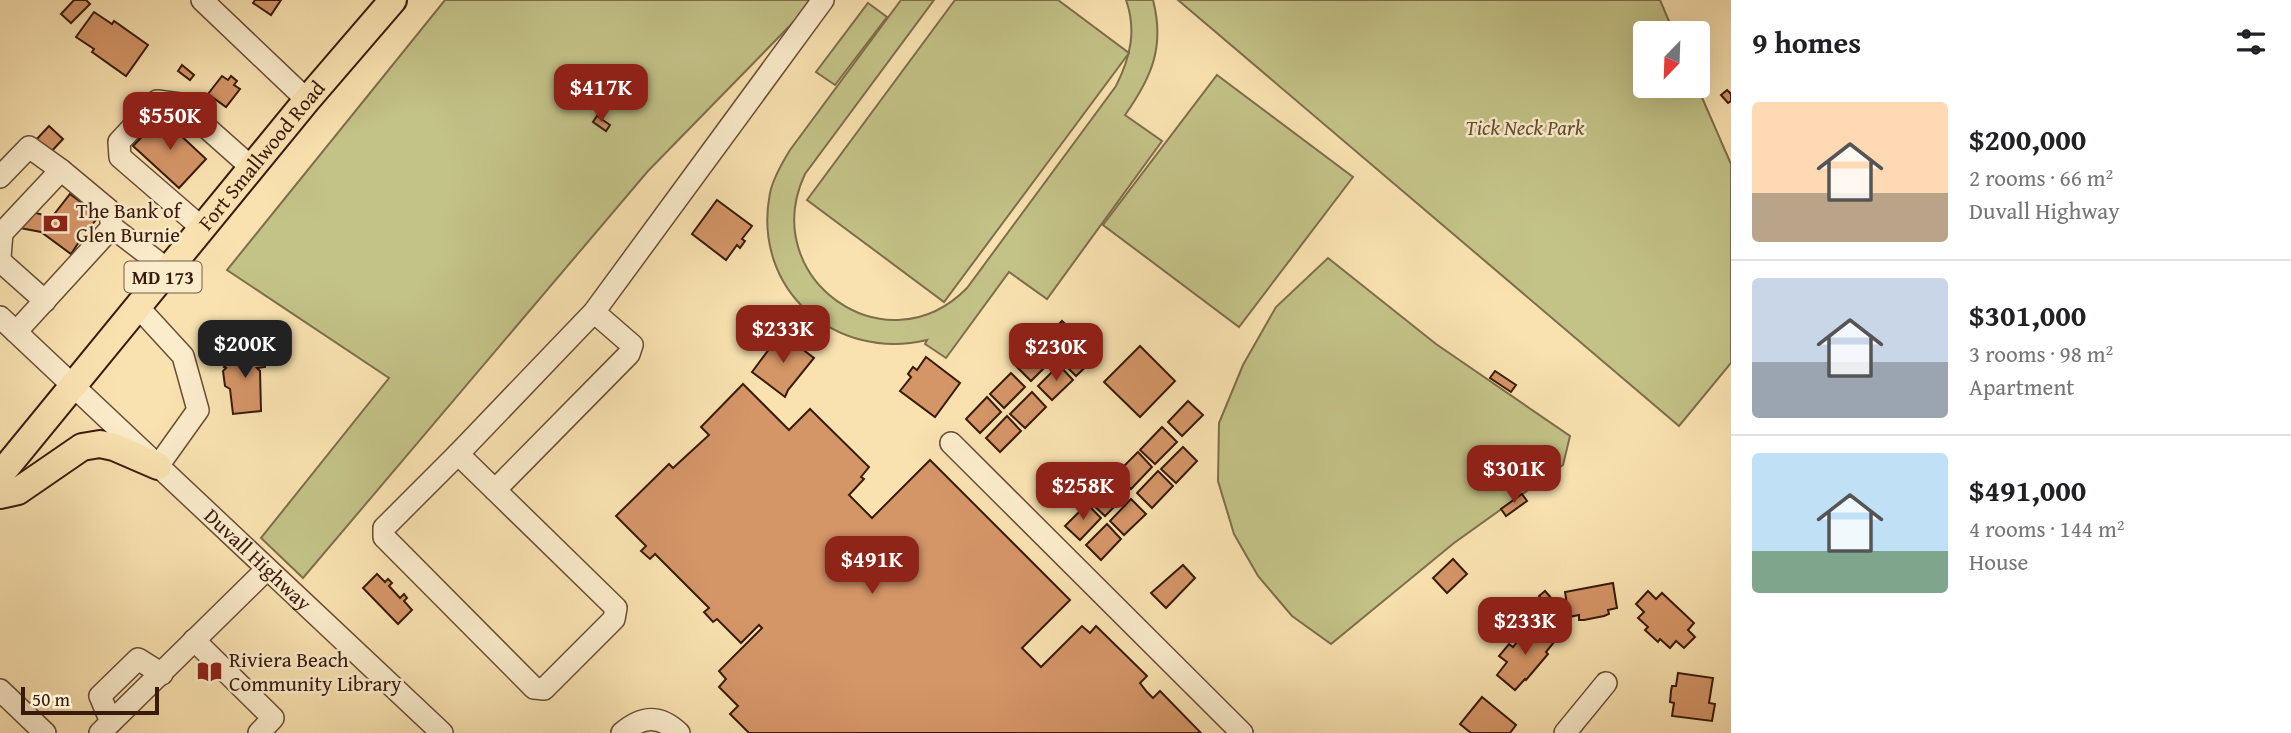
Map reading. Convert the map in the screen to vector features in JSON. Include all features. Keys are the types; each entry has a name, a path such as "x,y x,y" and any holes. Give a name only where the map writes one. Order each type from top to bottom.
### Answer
{"main road":[{"name":"Fort Smallwood Road","path":"0,475 307,100 393,0"},
{"path":"0,495 18,491 82,447 100,444 114,447 158,466"}],"street":[{"path":"202,0 307,100"},
{"path":"458,454 616,608 614,619 544,689 534,688 384,537 384,528 594,312 823,0"},
{"path":"202,228 120,157 119,142 157,101 180,104 252,167"},
{"path":"0,177 29,147 109,209 112,227 168,270"},
{"path":"45,301 0,259 2,233 61,170"},
{"path":"7,329 45,301 112,227"},
{"path":"138,307 183,356 198,410 158,466"},
{"path":"495,490 629,354 632,345 594,312"},
{"name":"Duvall Highway","path":"7,329 73,386 442,733"},
{"path":"951,443 1242,733"},
{"path":"106,727 100,696 138,659 162,674 267,569"},
{"path":"194,640 274,718 259,733"},
{"path":"1565,733 1606,683"},
{"path":"0,690 45,733"},
{"path":"622,733 635,722 655,719 670,724 679,733"}],"green space":[{"path":"445,0 815,0 648,171 303,578 261,538 389,378 227,270"},
{"path":"901,0 934,0 805,174 795,212 798,247 813,278 837,301 867,316 901,320 935,311 967,288 1116,86 1130,44 1131,23 1126,0 1153,0 1156,17 1157,47 1154,60 1149,74 1125,115 1162,141 1047,299 1009,272 946,358 925,344 927,340 893,344 861,340 832,328 807,311 787,288 774,260 768,228 770,193 784,160"},
{"path":"955,0 1058,0 1129,53 944,302 807,200"},
{"name":"Tick Neck Park","path":"1178,0 1660,0 1669,21 1633,21 1633,98 1702,98 1731,164 1731,363 1679,426"},
{"path":"868,3 887,17 835,85 816,72"},
{"path":"1217,75 1353,177 1239,327 1103,225"},
{"path":"1328,258 1436,344 1570,436 1563,465 1454,543 1331,644 1292,616 1258,576 1234,534 1218,481 1219,423 1243,365 1276,307"}],"building":[{"path":"74,0 86,0 90,4 71,23 61,14"},
{"path":"255,0 281,0 271,15 253,3"},
{"path":"94,12 112,24 114,21 148,45 126,76 76,37"},
{"path":"182,65 194,75 190,80 178,71"},
{"path":"222,76 228,80 231,76 237,81 234,85 240,89 226,107 208,94"},
{"path":"1727,90 1731,94 1731,101 1728,103 1721,95"},
{"path":"597,116 610,125 606,131 593,122"},
{"path":"161,117 206,159 179,188 133,146"},
{"path":"49,126 63,139 49,154 35,141"},
{"name":"The Bank of Glen Burnie","path":"70,194 99,216 88,230 93,235 84,246 79,242 71,254 41,232 15,227 27,211 52,217"},
{"path":"717,200 752,226 742,239 745,241 740,248 737,245 726,260 692,234"},
{"path":"1062,321 1077,335 1055,357 1041,342"},
{"path":"781,333 814,358 785,397 752,372"},
{"path":"1083,340 1098,355 1076,376 1062,362"},
{"path":"262,346 263,355 255,356 256,359 264,358 265,367 257,368 260,371 261,411 233,414 230,389 225,386 224,367 243,347"},
{"path":"1038,346 1052,360 1031,381 1017,367"},
{"path":"1140,346 1175,381 1140,417 1104,382"},
{"path":"926,357 960,383 935,417 900,391 911,377 908,374 913,367 917,370"},
{"path":"1059,365 1073,380 1052,400 1038,386"},
{"path":"1495,371 1516,385 1511,392 1490,378"},
{"path":"1011,373 1025,387 1004,408 990,394"},
{"path":"743,384 789,430 810,409 869,467 861,477 864,479 849,495 872,518 930,460 1070,600 1022,648 1041,667 1082,626 1090,633 1096,626 1147,676 1140,683 1147,692 1153,698 1160,691 1201,733 749,733 730,714 738,706 719,687 726,679 719,671 762,628 759,625 741,643 717,619 713,622 704,612 709,608 655,554 650,559 641,551 646,546 616,516 669,464 673,468 709,435 701,427"},
{"path":"1032,392 1046,407 1025,428 1010,414"},
{"path":"987,397 1001,412 980,433 966,419"},
{"path":"1188,401 1203,415 1182,436 1168,422"},
{"path":"1007,416 1021,431 1000,452 986,438"},
{"path":"1162,427 1177,442 1155,464 1140,450"},
{"path":"1183,447 1197,461 1176,483 1161,469"},
{"path":"1138,452 1152,467 1131,489 1116,474"},
{"path":"1158,471 1173,486 1152,508 1137,493"},
{"path":"1112,481 1126,495 1105,516 1091,503"},
{"path":"1522,494 1527,501 1506,516 1501,509"},
{"path":"1131,499 1146,514 1124,535 1110,521"},
{"path":"1087,504 1101,518 1080,540 1065,526"},
{"path":"1107,524 1121,539 1101,560 1086,545"},
{"path":"1453,559 1467,574 1447,593 1433,578"},
{"path":"1183,565 1195,578 1166,608 1151,593"},
{"path":"377,574 385,582 388,579 392,583 389,586 400,598 404,594 407,598 404,601 412,610 398,624 363,588"},
{"path":"1613,583 1617,608 1608,610 1609,614 1604,616 1584,620 1579,620 1579,615 1569,617 1565,592"},
{"path":"1545,591 1552,599 1546,604 1539,596"},
{"path":"1648,591 1656,599 1662,593 1694,623 1688,630 1695,637 1684,648 1676,641 1670,648 1660,639 1658,642 1645,630 1648,627 1638,618 1644,612 1636,604"},
{"path":"1538,600 1546,608 1537,616 1530,608"},
{"path":"1537,626 1555,641 1546,652 1548,654 1515,690 1497,675 1507,662 1499,656 1509,644 1513,647 1521,637 1525,640"},
{"path":"1678,673 1713,678 1709,703 1715,704 1712,721 1672,716 1674,703 1670,702 1671,691 1672,686 1676,686"},
{"path":"1482,697 1516,725 1510,733 1471,733 1460,724"}],"place":[{"name":"The Bank of Glen Burnie","path":"56,223"},
{"name":"Riviera Beach Community Library","path":"209,672"}]}
